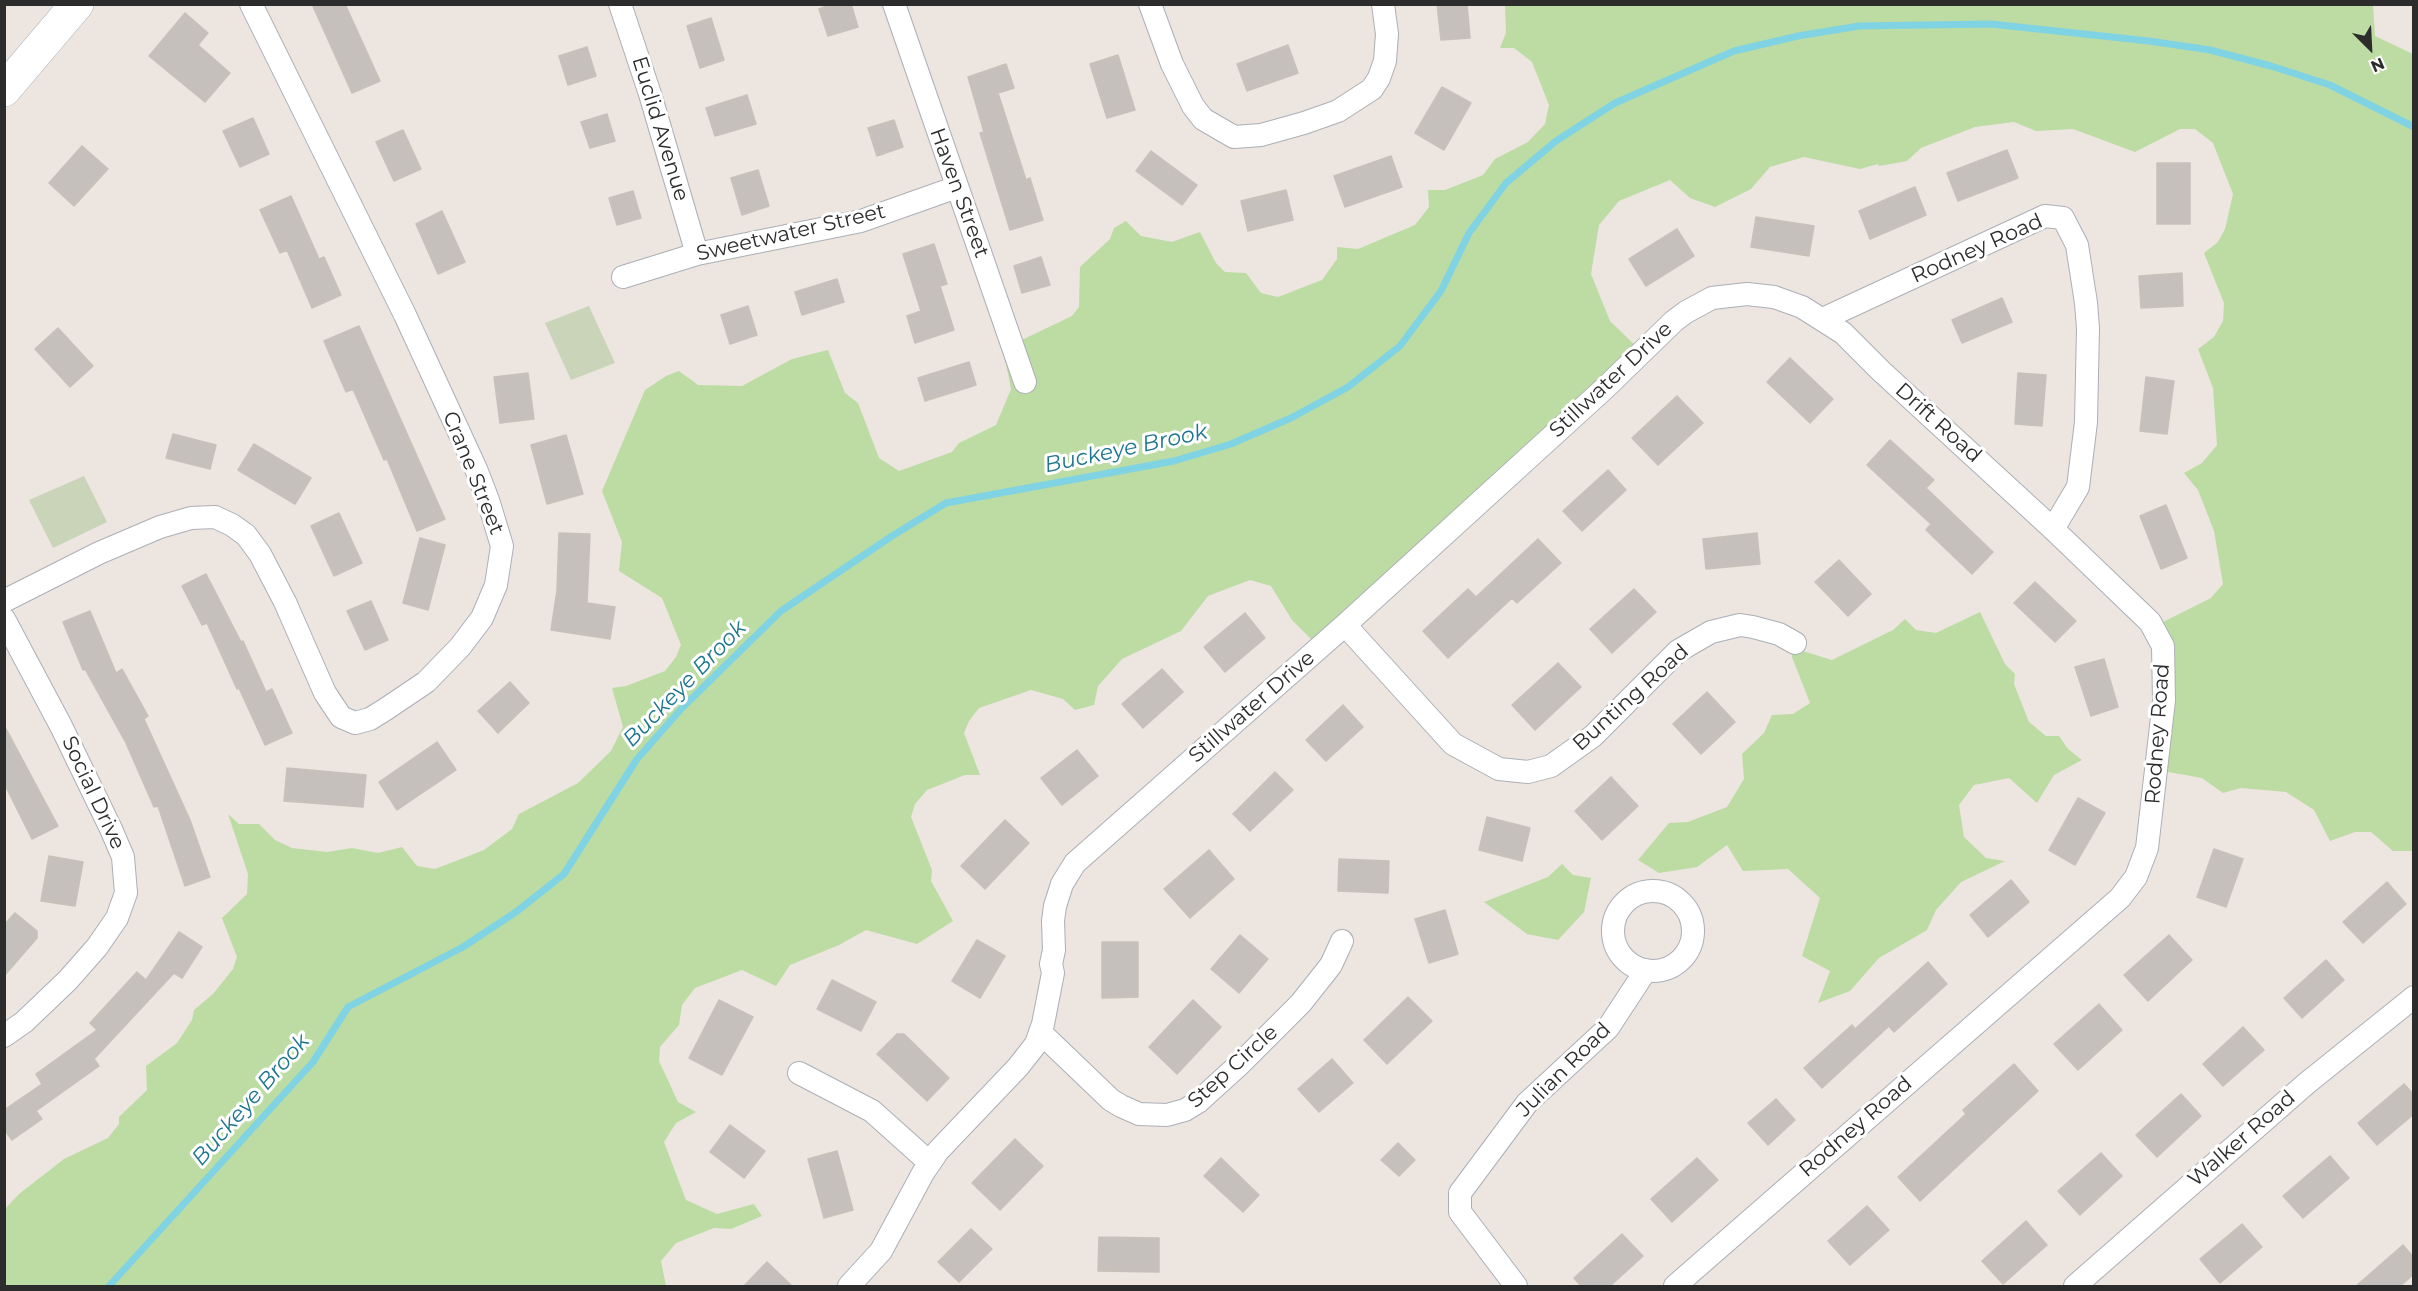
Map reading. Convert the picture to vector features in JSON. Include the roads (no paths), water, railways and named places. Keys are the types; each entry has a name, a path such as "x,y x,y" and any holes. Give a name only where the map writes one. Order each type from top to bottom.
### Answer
{"main road":[{"path":"7,82 77,4"}],"street":[{"name":"Crane Street","path":"4,601 99,553 160,527 191,518 215,517 246,535 260,554 285,602 324,693 341,717 355,723 378,714 426,682 460,647 482,618 496,585 502,546 476,469 395,295 251,4"},
{"name":"Euclid Avenue","path":"620,4 650,94 697,254"},
{"name":"Haven Street","path":"894,4 1025,382"},
{"path":"1150,4 1172,64 1193,106 1203,119 1234,137 1261,135 1304,123 1345,108 1372,89 1385,61 1387,34 1383,4"},
{"name":"Sweetwater Street","path":"623,277 697,254 861,221 957,187"},
{"name":"Rodney Road","path":"1675,1287 2120,898 2136,877 2147,848 2164,700 2163,646 2150,622 2053,529 2078,487 2086,422 2088,328 2086,303 2077,245 2063,218 2045,216 1823,319"},
{"name":"Stillwater Drive","path":"849,1287 881,1251 930,1163 1018,1067 1036,1044 1053,973 1055,906 1062,884 1075,863 1345,625 1686,312 1712,298 1748,294 1774,297 1802,307 1823,319"},
{"name":"Drift Road","path":"1823,319 1843,333 1881,372 2053,529"},
{"name":"Social Drive","path":"4,1036 24,1022 68,980 97,947 117,918 126,893 123,857 111,829 61,726 5,623"},
{"name":"Bunting Road","path":"1345,625 1453,744 1499,769 1528,772 1551,766 1593,736 1678,651 1711,632 1740,625 1779,634 1795,643"},
{"name":"Step Circle","path":"1040,1032 1111,1100 1121,1106 1139,1114 1167,1115 1185,1110 1198,1102 1241,1063 1301,1003 1331,965 1342,941"},
{"name":"Julian Road","path":"1516,1287 1460,1212 1460,1193 1527,1103 1608,1028 1646,970"},
{"name":"Walker Road","path":"2075,1287 2307,1083 2414,997"},
{"path":"799,1072 872,1111 930,1163"}],"waterway":[{"name":"Buckeye Brook","path":"109,1286 313,1062 348,1007 463,947 516,912 564,874 637,759 682,708 781,611 892,536 946,503 1174,461 1231,444 1291,418 1348,387 1400,346 1441,291 1469,233 1506,183 1556,141 1615,103 1734,51 1798,36 1859,26 1991,24 2210,50 2330,85 2414,127"}]}
